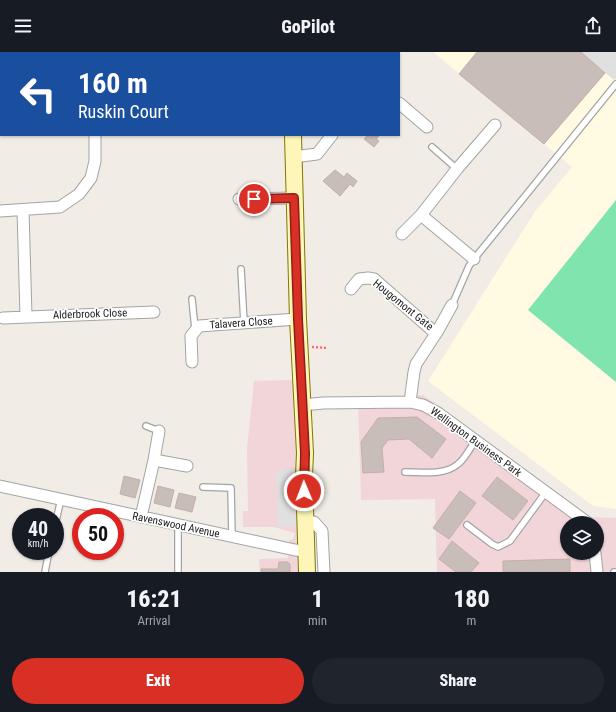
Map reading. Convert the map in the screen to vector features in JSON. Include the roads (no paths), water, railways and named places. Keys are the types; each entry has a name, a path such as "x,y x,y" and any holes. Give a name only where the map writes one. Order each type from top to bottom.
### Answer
{"main road":[{"path":"292,136 298,319 305,453 307,572"}],"street":[{"path":"400,104 427,126"},
{"path":"402,234 420,215 495,125"},
{"path":"0,211 60,207 79,194 91,178 95,161 95,136"},
{"path":"293,157 317,154 331,136"},
{"path":"239,199 294,198"},
{"path":"23,210 26,316"},
{"path":"420,215 474,259"},
{"name":"Hougomont Gate","path":"351,288 359,279 368,278 374,280 432,330 437,332"},
{"path":"410,402 416,364 437,332 452,305"},
{"name":"Alderbrook Close","path":"4,318 154,312"},
{"name":"Talavera Close","path":"192,362 191,336 199,326 298,319"},
{"name":"Wellington Business Park","path":"303,405 323,403 410,402 423,405 438,413 579,516"},
{"path":"141,517 160,431"},
{"path":"154,460 187,466"},
{"name":"Ravenswood Avenue","path":"0,486 295,550 306,551"},
{"path":"305,522 314,522 322,531 324,572"},
{"path":"596,560 597,572"}],"lane":[{"path":"452,305 469,266 474,259 616,84"},
{"path":"432,147 457,169"},
{"path":"241,269 244,323"},
{"path":"192,299 195,331"},
{"path":"146,426 160,431"},
{"path":"405,472 436,472 448,470 458,464 475,441"},
{"path":"203,487 231,488 232,536"},
{"path":"467,525 498,547 510,541 546,492"},
{"path":"58,508 60,499"},
{"path":"178,525 178,572"},
{"path":"45,572 48,560"}]}
